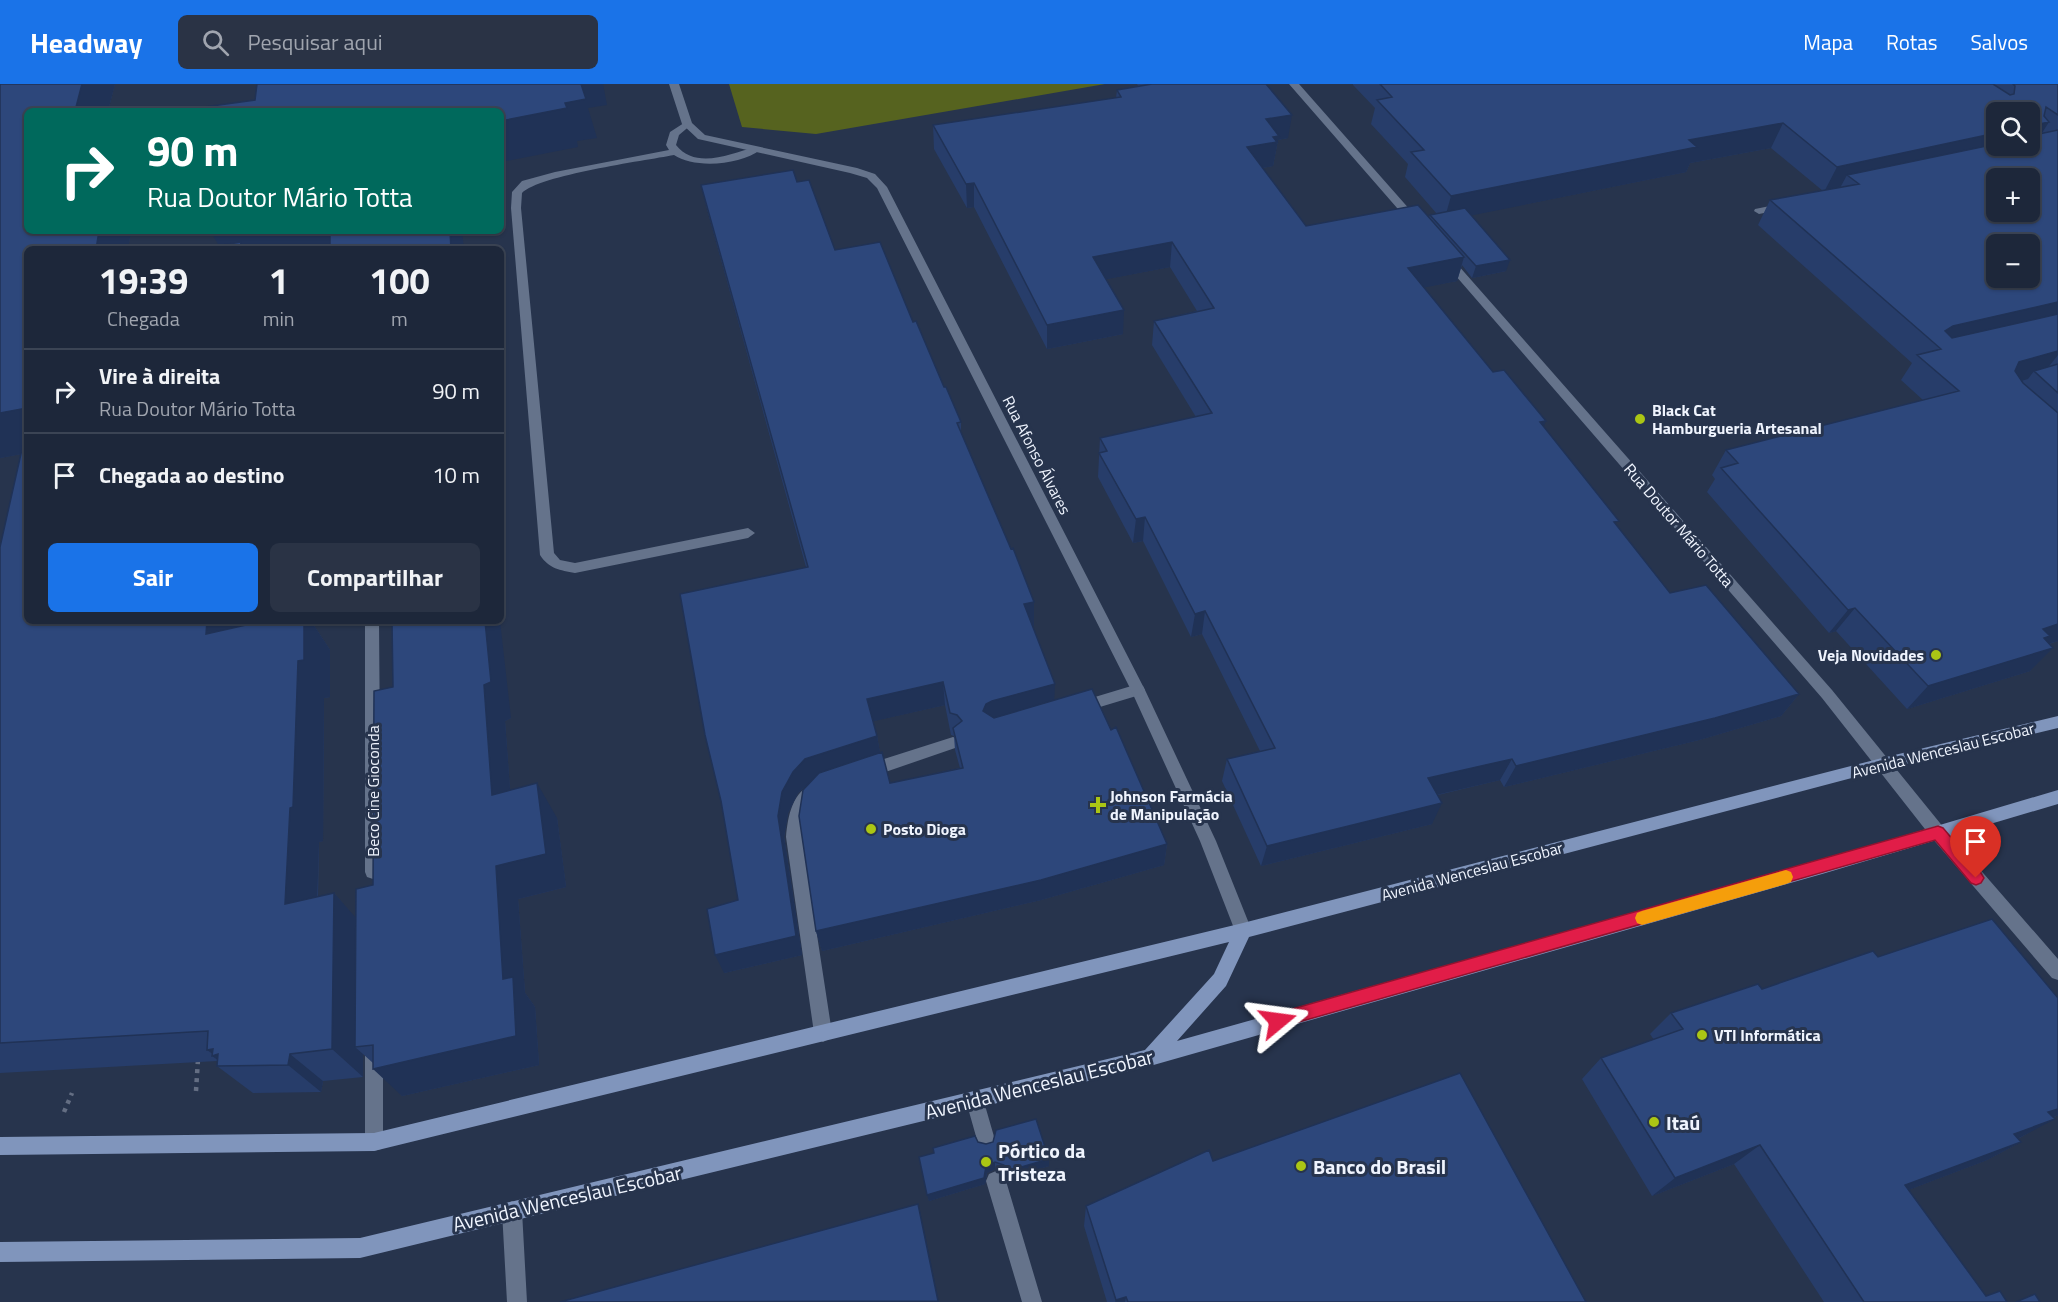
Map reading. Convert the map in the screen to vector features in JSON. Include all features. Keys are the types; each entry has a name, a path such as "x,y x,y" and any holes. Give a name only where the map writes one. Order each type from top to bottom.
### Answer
{"main road":[{"name":"Avenida Wenceslau Escobar","path":"0,1146 374,1142 1243,931 1882,764 2058,722"},
{"name":"Avenida Wenceslau Escobar","path":"0,1252 360,1248 1150,1057 1938,833 2058,796"},
{"path":"1150,1057 1220,980 1243,931"}],"street":[{"path":"674,84 687,124 674,134 671,145 674,152"},
{"name":"Rua Doutor Mário Totta","path":"1294,84 1827,694 1938,833 2058,972"},
{"name":"Rua Afonso Álvares","path":"687,124 702,137 854,170 871,176 882,186 1138,690 1208,841 1243,931"},
{"path":"748,533 575,568 556,564 548,555 516,208 517,192 526,183 555,175 674,152 690,160 717,161 755,150"},
{"path":"1759,211 1793,204"},
{"name":"Beco Cine Gioconda","path":"372,624 373,892"},
{"path":"1060,713 1138,690"},
{"path":"852,777 953,743"},
{"path":"823,1032 794,837 796,814 803,799 818,788 829,784"},
{"path":"374,1034 374,1142"},
{"path":"975,1101 986,1140"},
{"path":"996,1181 1032,1302"},
{"path":"512,1211 517,1302"}],"path":[{"path":"196,1091 198,1051"}],"green space":[{"path":"729,84 1105,84 816,134 742,127"}],"building":[{"path":"0,84 82,84 76,108 24,108 24,234 98,234 96,246 24,246 24,409 0,413"},
{"path":"257,84 581,84 586,99 565,103 567,108 504,120 504,108 197,108 255,100"},
{"path":"1152,84 1266,84 1292,115 1266,119 1279,136 1273,137 1277,142 1247,147 1306,226 1418,205 1464,257 1408,268 1493,372 1504,370 1546,421 1540,422 1619,521 1614,522 1670,593 1706,585 1799,694 1715,718 1516,766 1512,759 1428,778 1442,803 1267,846 1227,759 1275,748 1205,611 1195,614 1145,517 1136,519 1099,453 1107,451 1100,438 1212,413 1154,321 1214,308 1172,242 1093,257 1124,310 1047,325 974,183 966,184 933,125 1121,97 1117,90"},
{"path":"1380,84 1993,84 2010,95 2014,94 2013,84 2058,84 2058,115 2046,107 2044,116 2049,122 2040,124 2040,102 1986,102 1986,135 1837,167 1783,123 1689,140 1697,147 1451,196 1411,152 1424,150 1377,100 1392,97"},
{"path":"2058,130 2058,302 1953,326 1945,331 1952,338 2058,314 2058,351 2019,362 2015,371 2023,383 2058,413 2058,624 2043,629 2050,636 2044,638 2053,648 1928,686 1855,608 1848,610 1721,468 1738,463 1726,450 1959,391 1917,355 1941,349 1770,200 1859,184 1847,175 1986,146 1986,156 2040,156 2040,134"},
{"path":"793,170 797,182 809,180 835,250 880,242 913,322 916,321 961,422 957,423 1011,549 1013,548 1034,602 1024,604 1055,684 992,701 986,704 983,711 994,718 1092,689 1111,730 1116,727 1167,844 1041,880 816,931 799,816 803,790 819,773 882,752 890,783 963,768 953,728 962,721 957,715 950,713 943,682 867,699 877,736 805,759 793,772 782,792 778,816 796,936 715,955 707,909 738,900 680,594 808,567 701,185"},
{"path":"1465,208 1510,260 1476,266 1430,215"},
{"path":"330,234 450,234 451,246 330,246"},
{"path":"241,242 240,246 218,246"},
{"path":"2058,364 2058,393 2034,371"},
{"path":"24,440 24,624 207,624 206,634 251,624 304,624 304,660 298,661 293,807 290,808 285,904 334,893 332,1049 290,1054 288,1065 217,1066 218,1054 212,1056 213,1049 207,1050 208,1031 0,1043 0,547"},
{"path":"392,624 485,624 491,682 484,685 492,795 537,783 546,854 496,866 503,979 513,977 516,1036 373,1069 373,1045 355,1047 356,889 373,885 374,691 393,687"},
{"path":"1992,919 2058,998 2058,1109 2048,1112 2055,1119 2014,1134 2021,1142 1905,1185 1986,1296 2000,1291 2007,1302 1864,1302 1760,1145 1675,1178 1601,1058 1683,1029 1671,1013 1758,984 1762,989 1873,951 1878,957"},
{"path":"1460,1073 1586,1302 1128,1302 1126,1297 1116,1300 1086,1206 1209,1150 1213,1161"},
{"name":"Pórtico da Tristeza","path":"1036,1119 1049,1159 1007,1171 1004,1165 995,1162 986,1166 984,1178 927,1195 919,1157 934,1153 933,1148 975,1136 978,1142 986,1144 993,1142 996,1130"},
{"path":"918,1204 938,1301 560,1302"},
{"path":"2035,1294 2040,1302 2016,1302"}],"slow traffic":[{"path":"1642,918 1786,877"}],"place":[{"name":"Black Cat Hamburgueria Artesanal","path":"1640,419"},
{"name":"Veja Novidades","path":"1936,655"},
{"name":"Johnson Farmácia de Manipulação","path":"1098,805"},
{"name":"Posto Dioga","path":"871,829"},
{"name":"VTI Informática","path":"1702,1035"},
{"name":"Itaú","path":"1654,1122"},
{"name":"Pórtico da Tristeza","path":"986,1162"},
{"name":"Banco do Brasil","path":"1301,1166"}],"route":[{"path":"1278,1021 1938,833 1976,878"}]}
